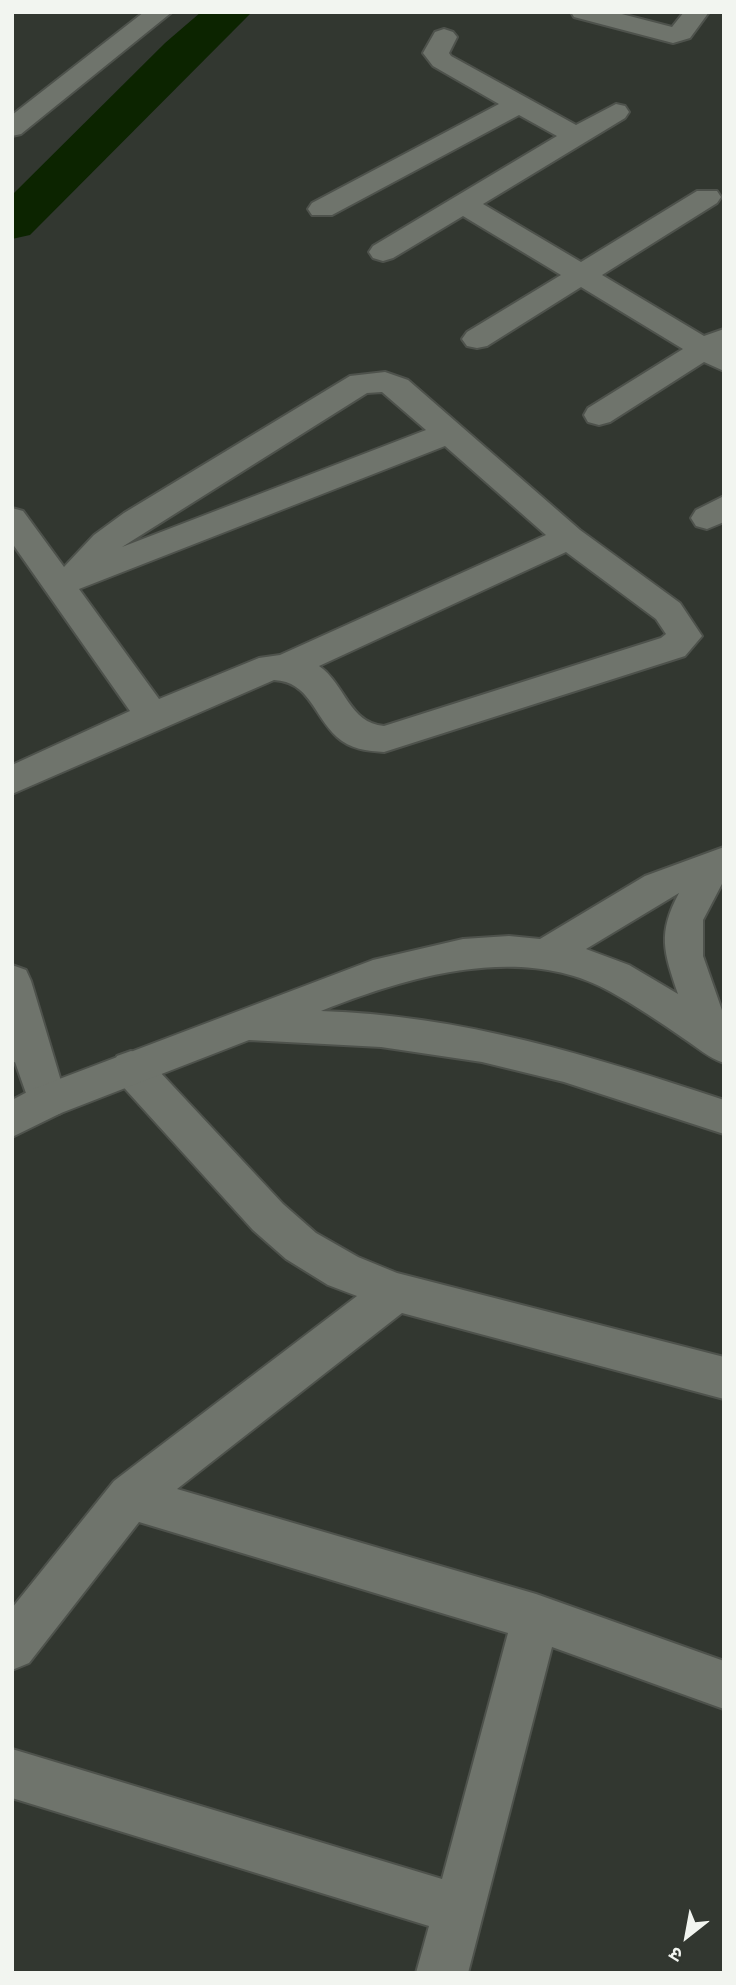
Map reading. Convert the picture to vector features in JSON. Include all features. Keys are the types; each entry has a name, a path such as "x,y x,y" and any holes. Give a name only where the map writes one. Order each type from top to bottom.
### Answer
{"street":[{"path":"12,128 160,12"},
{"path":"583,12 673,35 681,33 698,12"},
{"path":"444,37 436,53 442,61 576,136"},
{"path":"322,209 519,104"},
{"path":"383,252 616,112"},
{"path":"478,339 707,197"},
{"path":"464,204 580,274 717,349"},
{"path":"599,415 717,349"},
{"path":"65,583 105,543 135,521 361,383 385,382 397,387 569,538 668,611 685,636 673,647 384,739 371,740 358,737 347,727 307,672 290,665"},
{"path":"65,583 450,432"},
{"path":"12,519 65,583 152,716"},
{"path":"12,779 152,716 271,667 290,665 569,538"},
{"path":"545,955 626,902 657,886 719,862"},
{"path":"717,1041 684,956 684,920 719,862"},
{"path":"12,1120 47,1101 349,982 413,963 486,954 545,955 598,968 717,1041"},
{"path":"12,981 20,1044 47,1101"},
{"path":"243,1026 400,1032 462,1042 531,1056 724,1117"},
{"path":"131,1068 268,1217 301,1245 343,1271 396,1292 724,1378"},
{"path":"12,1646 130,1497 396,1292"},
{"path":"130,1497 536,1618 724,1685"},
{"path":"442,1973 536,1618"},
{"path":"12,1773 458,1909"}],"waterway":[{"path":"12,224 182,53 229,12"}]}
